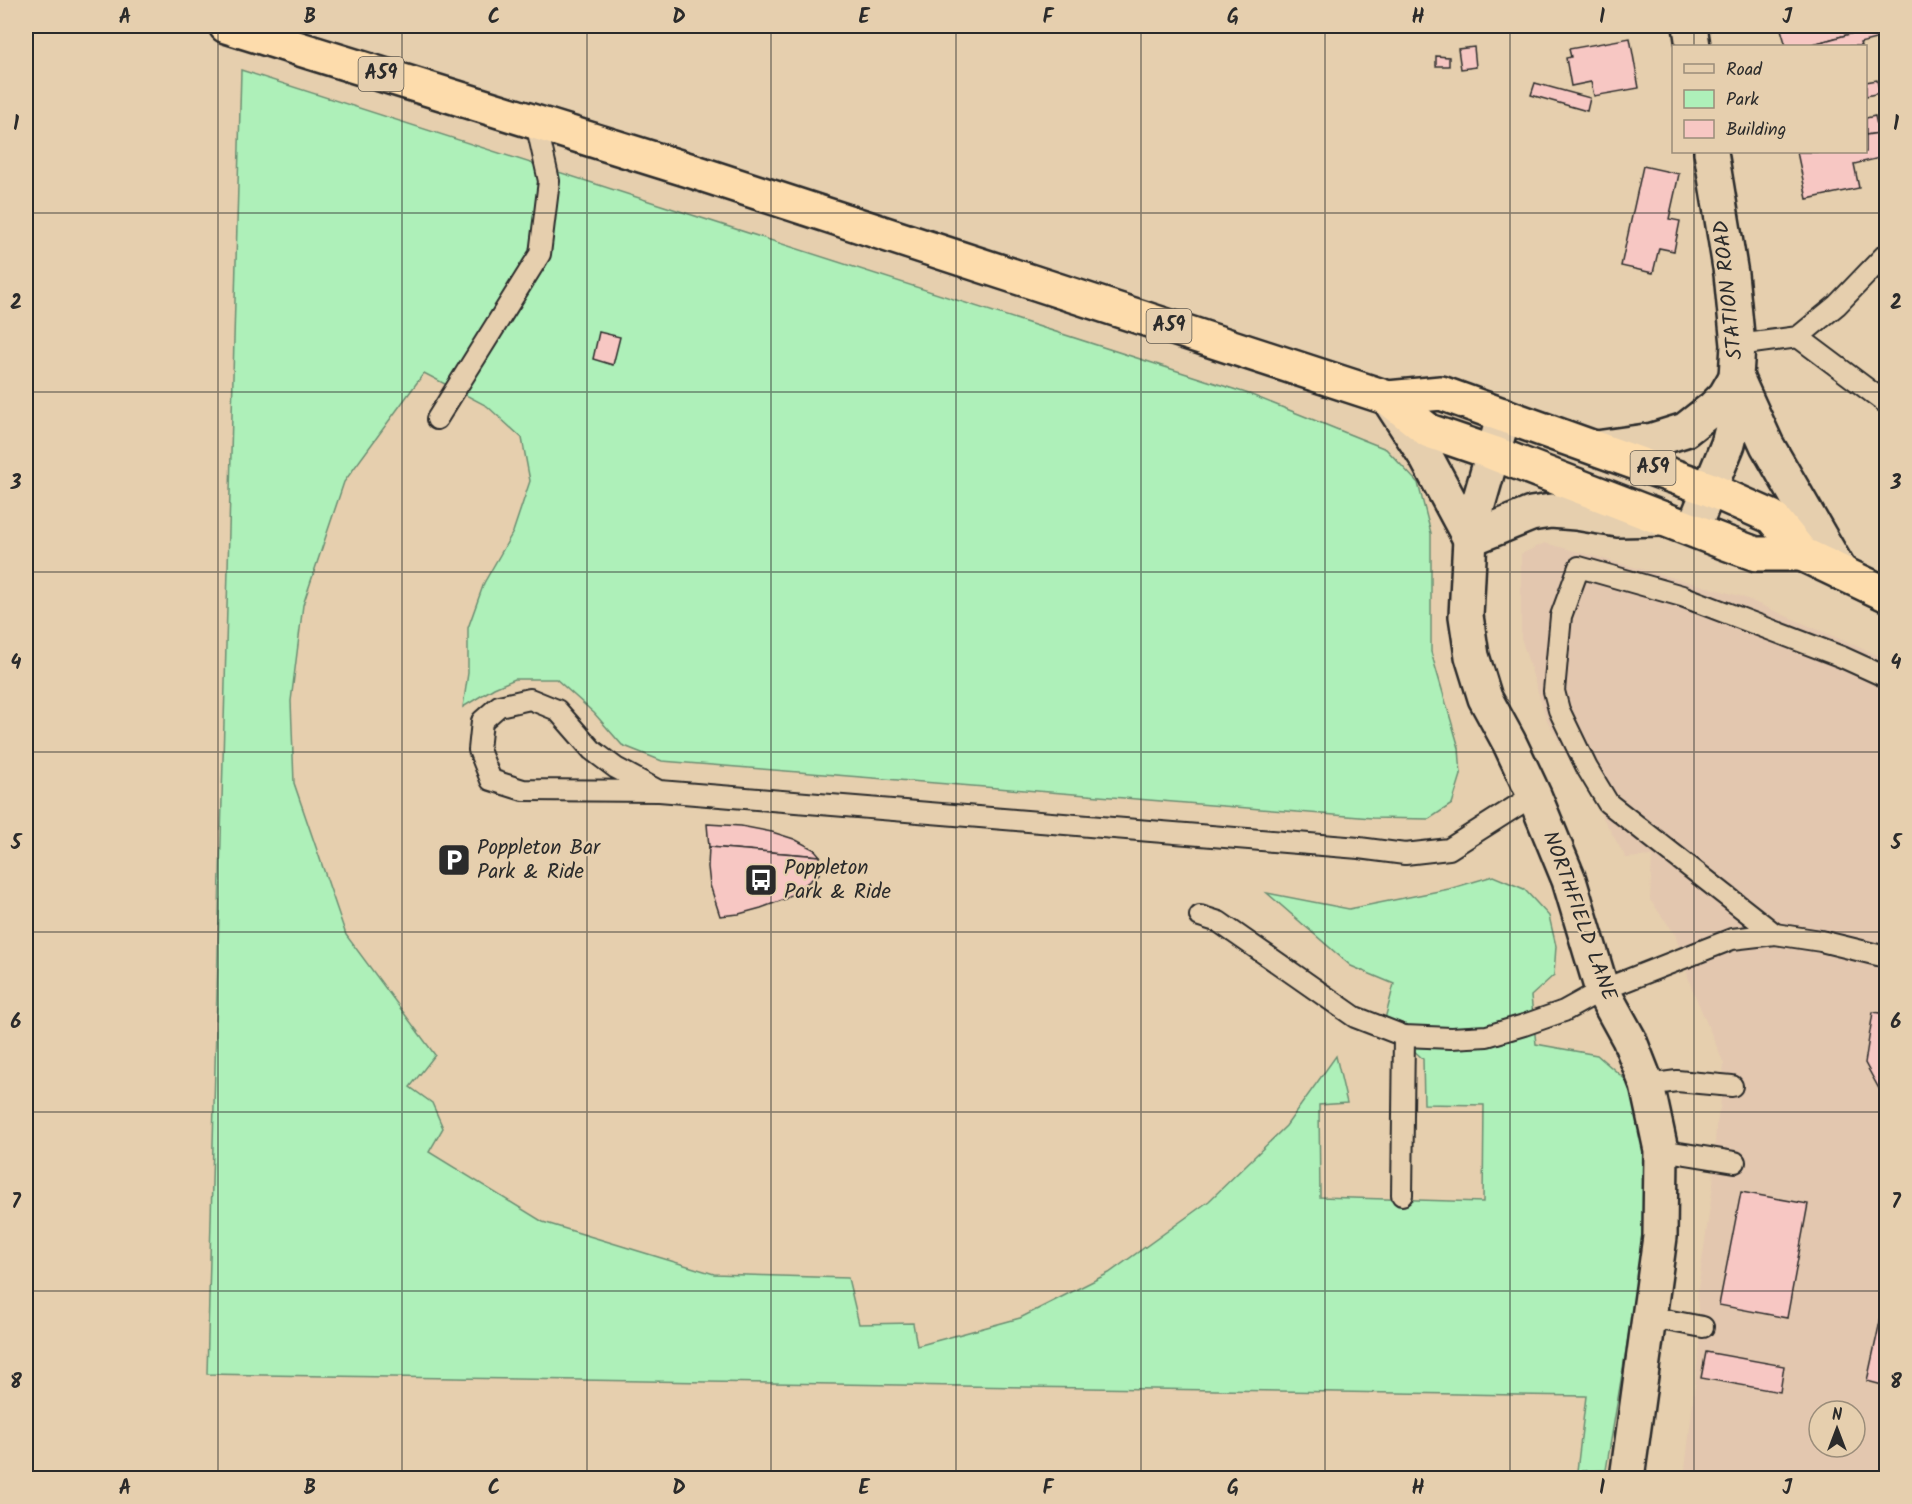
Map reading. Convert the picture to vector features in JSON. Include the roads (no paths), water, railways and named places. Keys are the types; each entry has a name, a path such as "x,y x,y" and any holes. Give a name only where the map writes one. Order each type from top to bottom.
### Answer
{"highway":[{"name":"A59","path":"226,26 689,170 1388,398 1429,431 1493,453 1756,554 1802,554"},
{"name":"A59","path":"1388,398 1441,393 1709,489 1772,518 1802,554 1887,594"}],"street":[{"path":"1690,26 1694,45"},
{"name":"STATION ROAD","path":"1678,524 1709,489 1728,444 1733,424 1737,361 1731,274 1711,153"},
{"path":"1596,447 1653,440 1685,430 1725,396 1737,361"},
{"path":"1737,361 1767,445 1811,525 1841,573"},
{"path":"1388,398 1426,457 1470,539 1531,514 1551,511 1618,520 1678,524"},
{"name":"NORTHFIELD LANE","path":"1504,415 1470,539 1466,616 1472,656 1485,698 1534,795 1569,880 1602,990 1629,1040 1647,1085 1661,1150 1660,1237 1627,1479"}],"lane":[{"path":"437,419 540,254 549,181 536,123"},
{"path":"1737,361 1798,338 1837,305 1887,254"},
{"path":"1798,338 1887,403"},
{"path":"1774,934 1608,803 1587,768 1559,710 1554,691 1561,616 1579,567 1682,596 1842,657 1887,677"},
{"path":"659,791 616,768 592,750 557,710 530,699 499,706 482,721 479,750 491,780 523,790 659,791 1347,847 1405,854 1449,849 1534,795"},
{"path":"1200,916 1219,922 1355,1017 1404,1036 1451,1038 1487,1036 1564,1011 1602,990 1732,939 1774,934 1821,941 1887,957"},
{"path":"1402,1195 1404,1036"},
{"path":"1647,1085 1677,1081 1732,1086"},
{"path":"1661,1150 1735,1162"},
{"path":"1649,1317 1703,1327"}],"place":[{"name":"Poppleton Bar Park & Ride","path":"454,860"},
{"name":"Poppleton Park & Ride","path":"761,880"}]}
